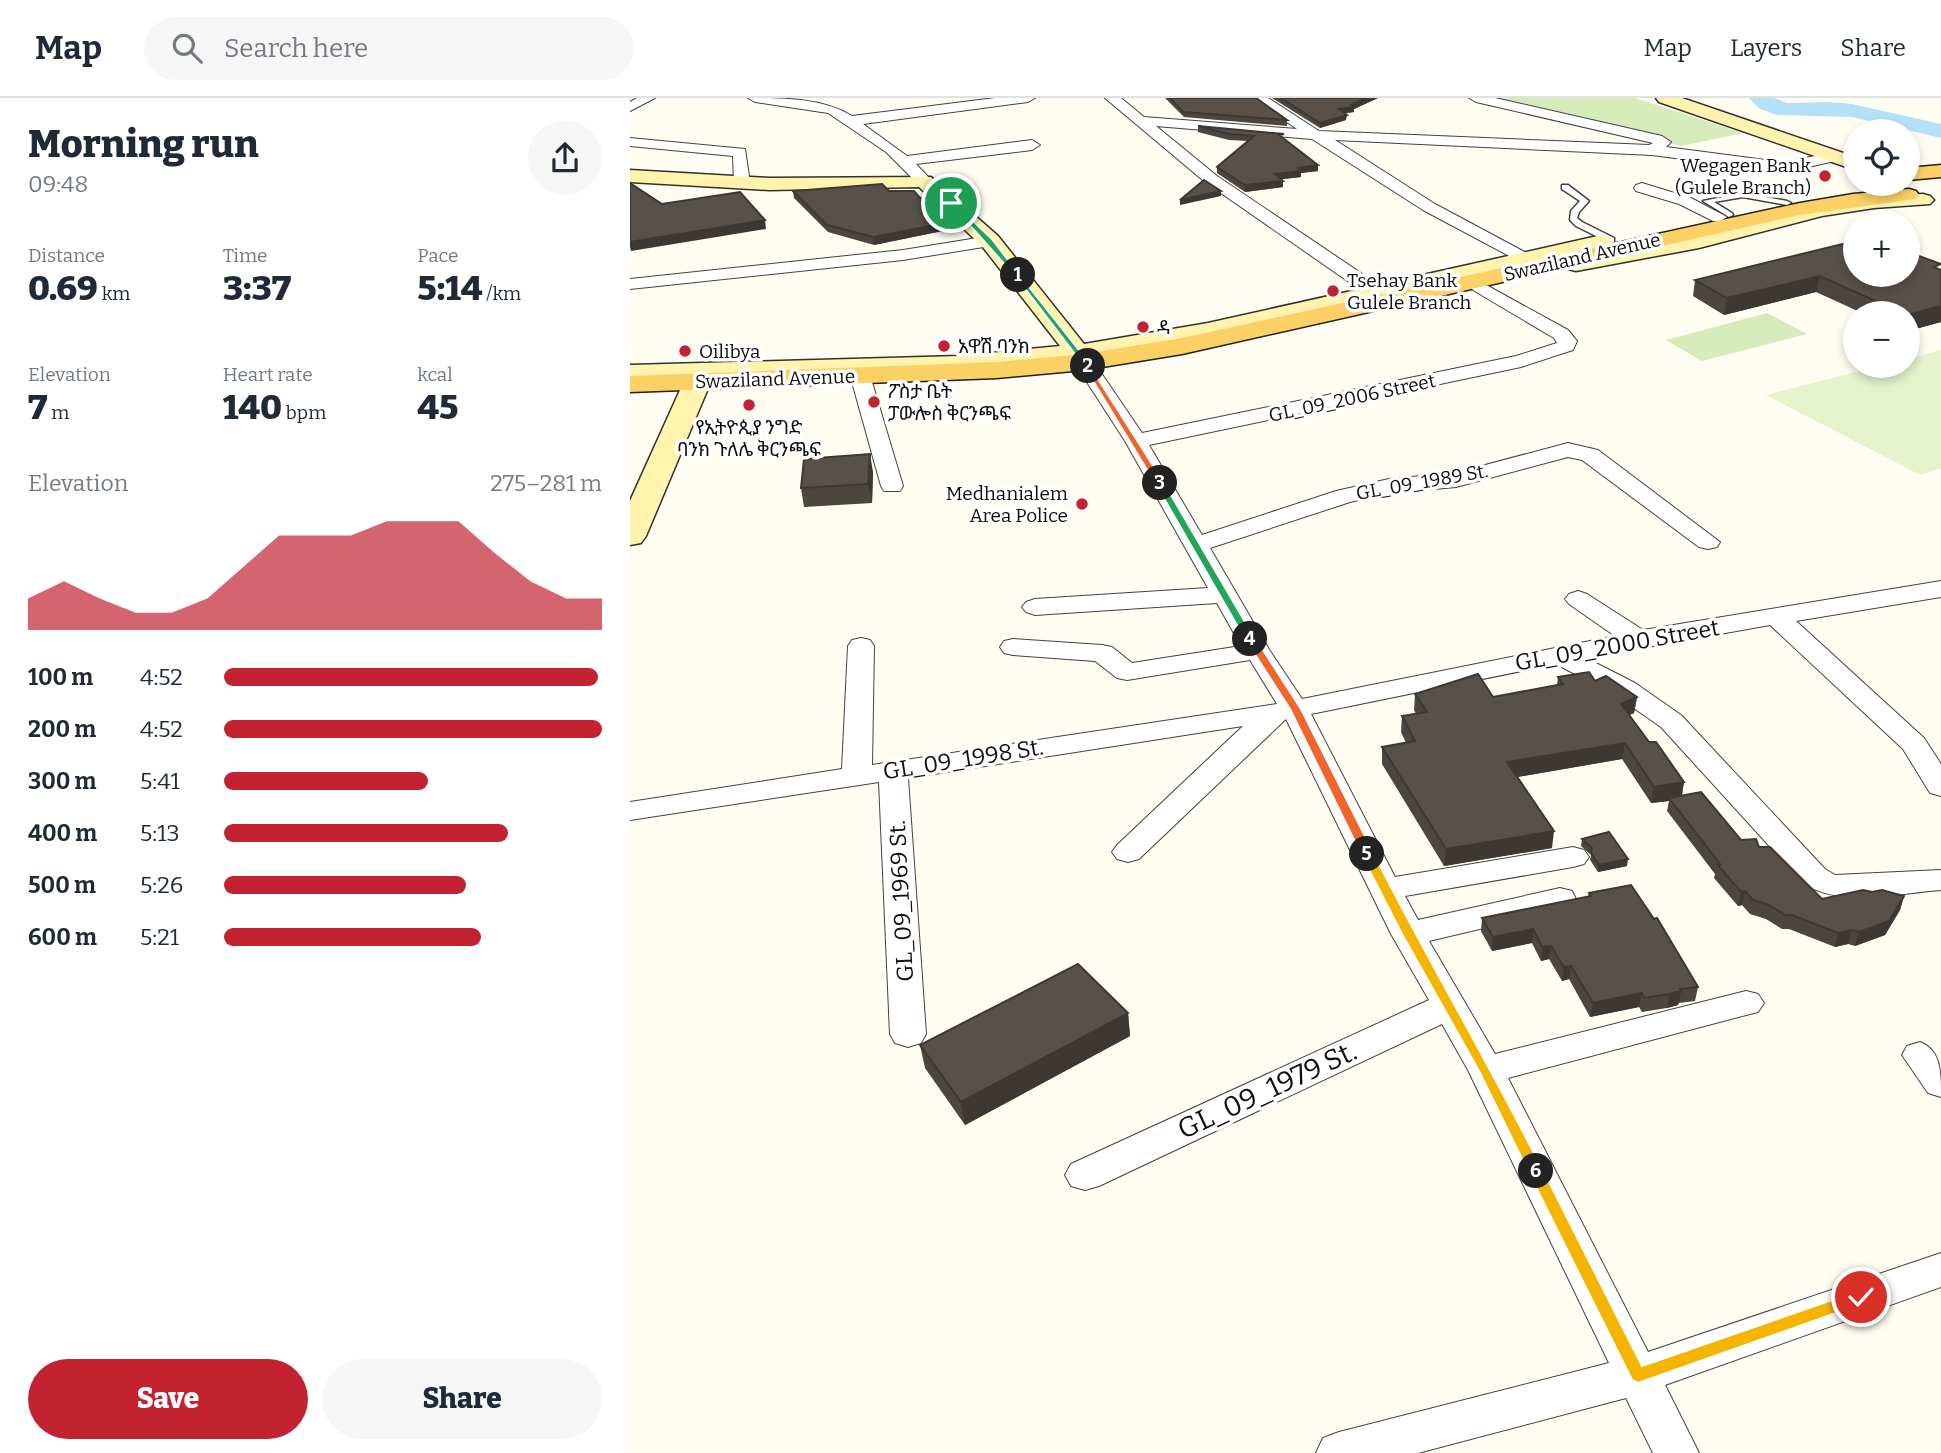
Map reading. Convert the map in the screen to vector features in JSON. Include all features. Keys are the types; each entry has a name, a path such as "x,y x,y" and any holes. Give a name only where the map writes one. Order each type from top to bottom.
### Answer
{"main road":[{"path":"1665,98 1843,161"},
{"name":"Swaziland Avenue","path":"1920,182 1941,171"},
{"path":"630,176 742,183 924,181 990,241 1083,359"},
{"path":"631,377 863,382 976,377 1083,359 1724,216 1845,196"},
{"name":"Swaziland Avenue","path":"1083,359 1182,346 1800,209 1871,196"},
{"path":"698,379 1083,359 1200,348 1479,286 1699,241 1822,211 1874,202 1888,196"},
{"path":"630,536 698,379"}],"street":[{"path":"630,107 648,98"},
{"path":"755,98 830,103 850,121 891,149 924,181"},
{"path":"927,98 939,109"},
{"path":"850,121 1028,98"},
{"path":"1112,98 1211,179 1288,234 1379,293"},
{"path":"1258,98 1429,207 1528,261"},
{"path":"1475,98 1620,129 1664,142 1651,150"},
{"path":"1142,121 1317,135 1651,150 1773,166 1791,166 1833,158"},
{"path":"891,149 977,138"},
{"path":"630,142 740,152 742,183"},
{"path":"904,161 1032,145"},
{"path":"1642,188 1724,216"},
{"path":"630,284 903,255 990,241"},
{"name":"GL_09_2006 Street","path":"1136,441 1521,361 1566,346 1567,341 1561,334 1479,286"},
{"path":"1083,359 1136,441 1257,651 1284,711 1486,1070 1676,1453"},
{"path":"863,382 892,486"},
{"name":"GL_09_1989 St.","path":"1195,545 1344,496 1389,486 1455,480 1568,450 1590,456 1708,542"},
{"name":"GL_09_2000 Street","path":"1284,711 1638,639 1941,589"},
{"path":"1035,607 1224,595"},
{"path":"1578,599 1638,639"},
{"path":"1777,617 1927,743 1941,787"},
{"path":"857,775 860,646"},
{"path":"1013,647 1102,653 1128,672 1257,651"},
{"path":"1558,654 1625,689 1671,721 1814,876 1826,884 1842,887 1941,880"},
{"path":"1128,852 1284,711"},
{"name":"GL_09_1998 St.","path":"630,811 1284,711"},
{"name":"GL_09_1969 St.","path":"893,769 908,1034"},
{"path":"1385,890 1573,857"},
{"path":"1408,934 1560,899"},
{"path":"1486,1070 1746,1003"},
{"name":"GL_09_1979 St.","path":"1085,1175 1448,1006"},
{"path":"1339,1453 1638,1375 1941,1270"}],"lane":[{"path":"1565,187 1585,201 1575,211 1573,218 1579,224 1611,240"}],"green space":[{"path":"1481,98 1635,98 1743,133 1681,146"},
{"path":"1767,313 1807,334 1702,361 1666,340"},
{"path":"1941,350 1941,468 1920,475 1766,395 1843,375 1843,378 1920,378 1920,356"}],"building":[{"path":"1170,98 1256,98 1287,120 1183,112"},
{"path":"1281,98 1366,98 1351,105 1354,107 1339,109 1347,115 1320,123"},
{"path":"1198,126 1284,134 1279,135 1318,165 1298,168 1301,171 1275,174 1283,181 1245,185 1217,167 1254,136 1229,134"},
{"path":"1204,180 1221,191 1180,200"},
{"path":"630,183 662,204 740,192 765,220 630,242"},
{"path":"882,184 889,191 914,191 920,198 927,197 951,222 873,237 827,225 793,191"},
{"path":"1843,244 1843,286 1820,276 1727,298 1695,280"},
{"path":"1920,256 1941,264 1934,267 1941,270 1941,306 1920,312 1920,301 1875,301 1844,287 1920,287"},
{"path":"870,454 868,484 801,488 804,459"},
{"path":"1589,672 1595,681 1606,676 1637,697 1621,704 1649,742 1656,742 1684,782 1654,787 1625,743 1507,762 1554,831 1446,849 1382,747 1415,741 1402,716 1427,712 1415,694 1478,674 1493,697 1563,684 1558,677"},
{"path":"1701,792 1741,840 1756,839 1759,847 1770,847 1822,899 1863,890 1882,890 1904,896 1889,921 1859,932 1852,930 1838,933 1792,915 1785,915 1769,905 1753,900 1745,891 1741,892 1717,864 1720,864 1669,798"},
{"path":"1609,832 1628,859 1599,865 1591,853 1592,848 1582,839"},
{"path":"1631,885 1654,919 1657,918 1698,987 1644,998 1642,993 1593,1003 1571,966 1564,967 1551,946 1542,947 1533,929 1493,937 1482,918 1591,896 1589,893"},
{"path":"1078,964 1128,1013 961,1102 920,1045"}],"waterway":[{"path":"1760,98 1768,105 1787,110 1829,108 1852,111 1941,131"}],"place":[{"name":"Wegagen Bank (Gulele Branch)","path":"1825,176"},
{"name":"Tsehay Bank Gulele Branch","path":"1333,291"},
{"name":"ዳ","path":"1143,327"},
{"name":"አዋሽ ባንክ","path":"944,346"},
{"name":"Oilibya","path":"685,351"},
{"name":"ፖስታ ቤት ፓውሎስ ቅርንጫፍ","path":"874,402"},
{"name":"የኢትዮጲያ ንግድ ባንክ ጉለሌ ቅርንጫፍ","path":"749,405"},
{"name":"Medhanialem Area Police","path":"1082,504"}],"route":[{"path":"951,203 990,241 1079,352 1136,441 1257,651 1295,709 1408,934 1486,1070 1638,1375 1861,1297"}]}
